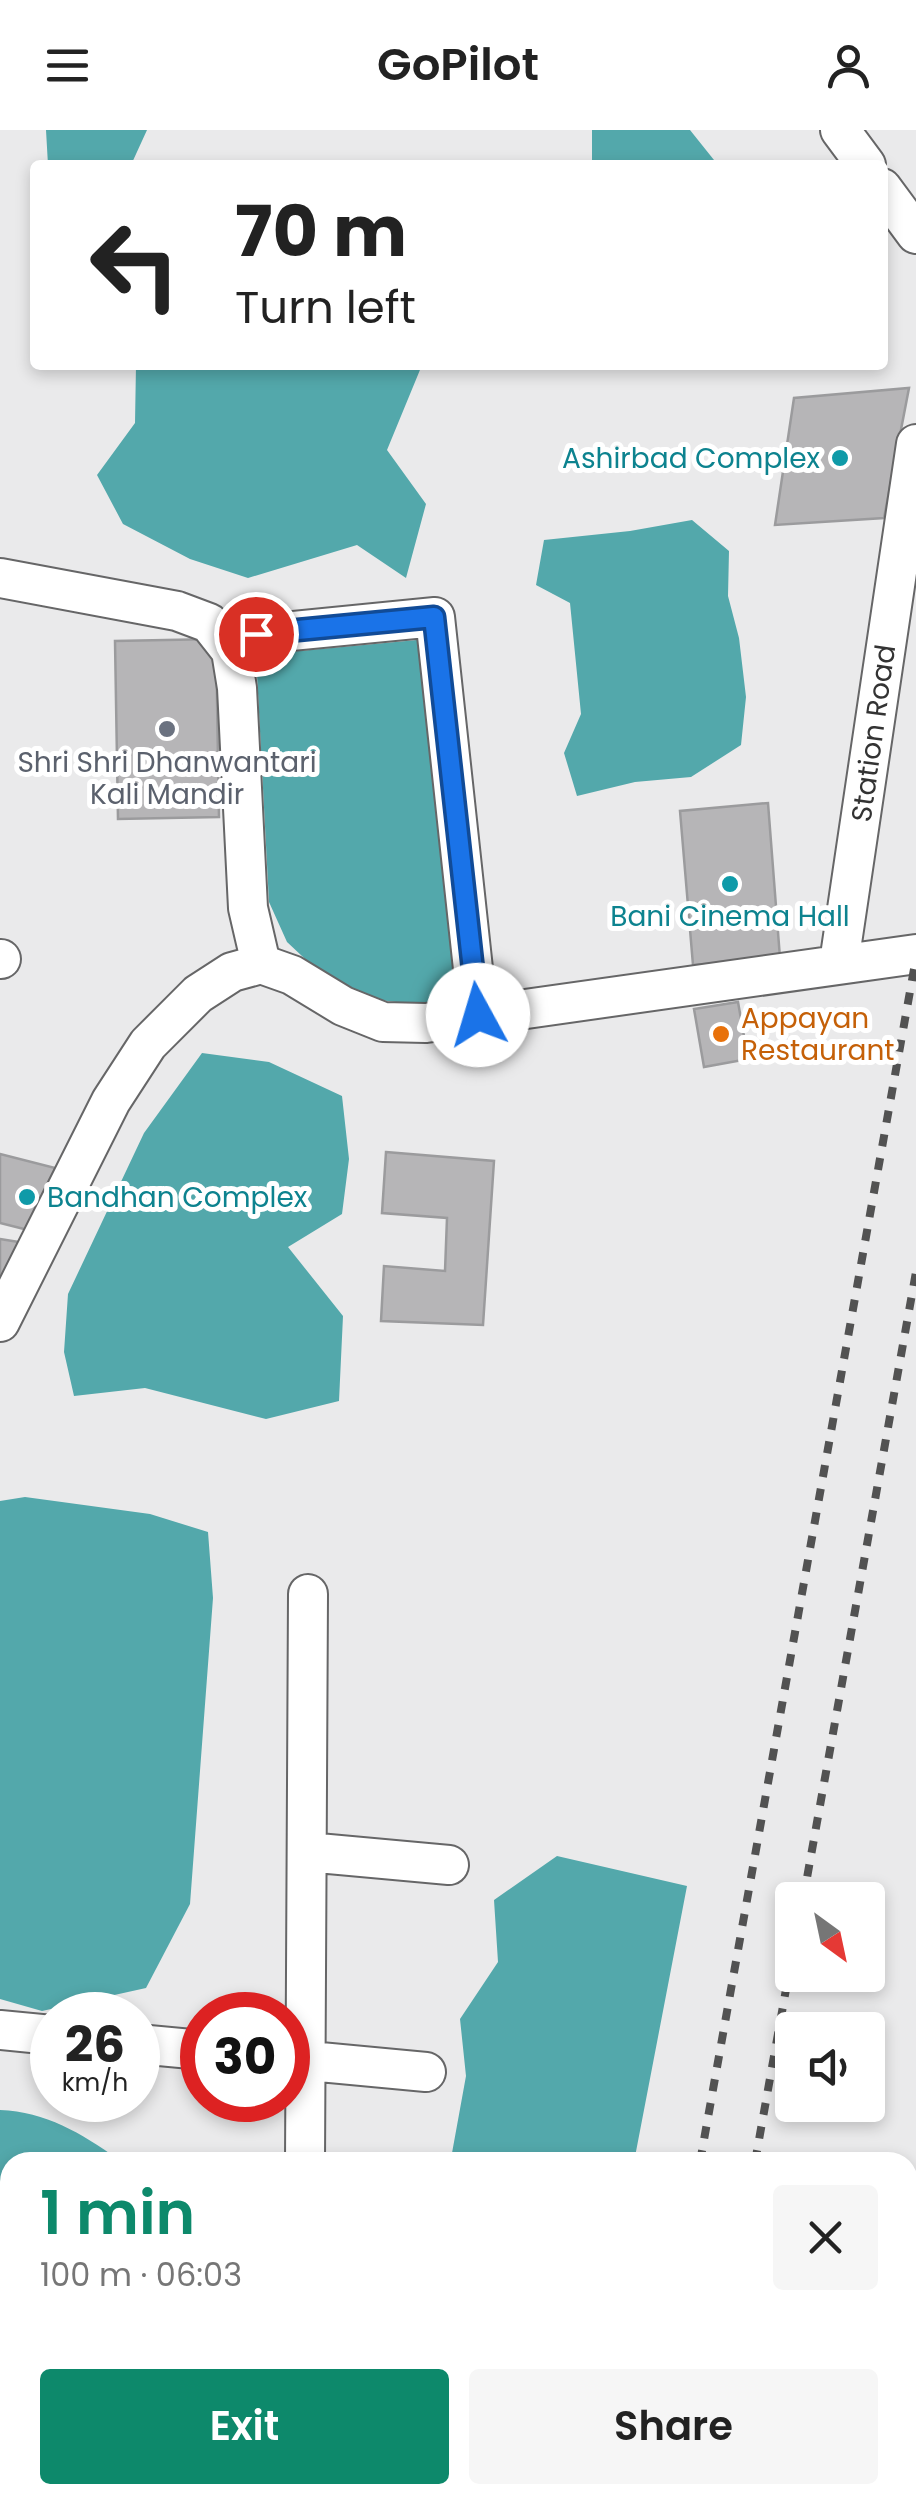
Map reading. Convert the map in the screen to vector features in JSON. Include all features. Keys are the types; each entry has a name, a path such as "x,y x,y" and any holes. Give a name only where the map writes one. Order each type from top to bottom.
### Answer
{"street":[{"path":"840,130 862,160"},
{"path":"888,196 916,234"},
{"name":"Station Road","path":"839,963 916,444"},
{"path":"0,578 176,611 209,624 231,652 237,688 248,908 261,964"},
{"path":"221,638 434,617 478,1015"},
{"path":"0,1322 111,1102 148,1044 198,994 232,972 261,964 292,975 343,1006 384,1022 426,1023 916,954"},
{"path":"300,1992 306,1852 308,1594"},
{"path":"306,1852 449,1866"},
{"path":"0,2030 30,2033"},
{"path":"310,2061 426,2072"},
{"path":"302,2122 304,2152"}],"water":[{"path":"46,130 147,130 133,160 48,160"},
{"path":"592,130 690,130 714,160 592,160"},
{"path":"136,370 420,370 387,450 426,504 406,578 357,545 248,578 190,559 123,524 97,475 135,423"},
{"path":"692,520 729,551 728,596 739,638 746,697 741,745 691,777 635,782 577,796 564,753 581,714 570,603 536,585 544,540"},
{"path":"417,640 460,1000 421,1005 363,998 318,971 287,942 269,902 256,655"},
{"path":"202,1053 269,1062 342,1096 349,1159 342,1214 288,1247 343,1316 339,1401 266,1419 145,1388 74,1396 64,1352 68,1294 144,1133"},
{"path":"25,1497 150,1514 208,1532 213,1598 190,1904 146,1988 128,1992 30,1992 30,2008 0,1999 0,1501"},
{"path":"557,1856 687,1886 636,2152 452,2152 466,2076 460,2019 498,1962 494,1900"},
{"path":"0,2110 30,2114 30,2122 62,2126 107,2152 0,2152"}],"building":[{"name":"Ashirbad Complex","path":"909,388 884,518 775,525 794,398"},
{"name":"Shri Shri Dhanwantari Kali Mandir","path":"216,639 219,817 118,819 115,641"},
{"name":"Bani Cinema Hall","path":"768,803 780,958 693,965 680,811"},
{"name":"Appayan Restaurant","path":"738,1002 748,1059 704,1067 694,1009"},
{"path":"386,1152 494,1161 483,1325 381,1321 384,1266 445,1271 447,1218 382,1213"},
{"name":"Bandhan Complex","path":"0,1154 67,1171 36,1232 0,1223"},
{"path":"0,1239 25,1243 10,1283 0,1280"}],"railway":[{"path":"702,2152 916,958"},
{"path":"806,1882 916,1272"},
{"path":"757,2152 786,1992"}],"place":[{"name":"Ashirbad Complex","path":"840,458"},
{"name":"Shri Shri Dhanwantari Kali Mandir","path":"167,729"},
{"name":"Bani Cinema Hall","path":"730,884"},
{"name":"Appayan Restaurant","path":"721,1034"},
{"name":"Bandhan Complex","path":"27,1197"}],"route":[{"path":"256,634 434,617 478,1015"}]}
